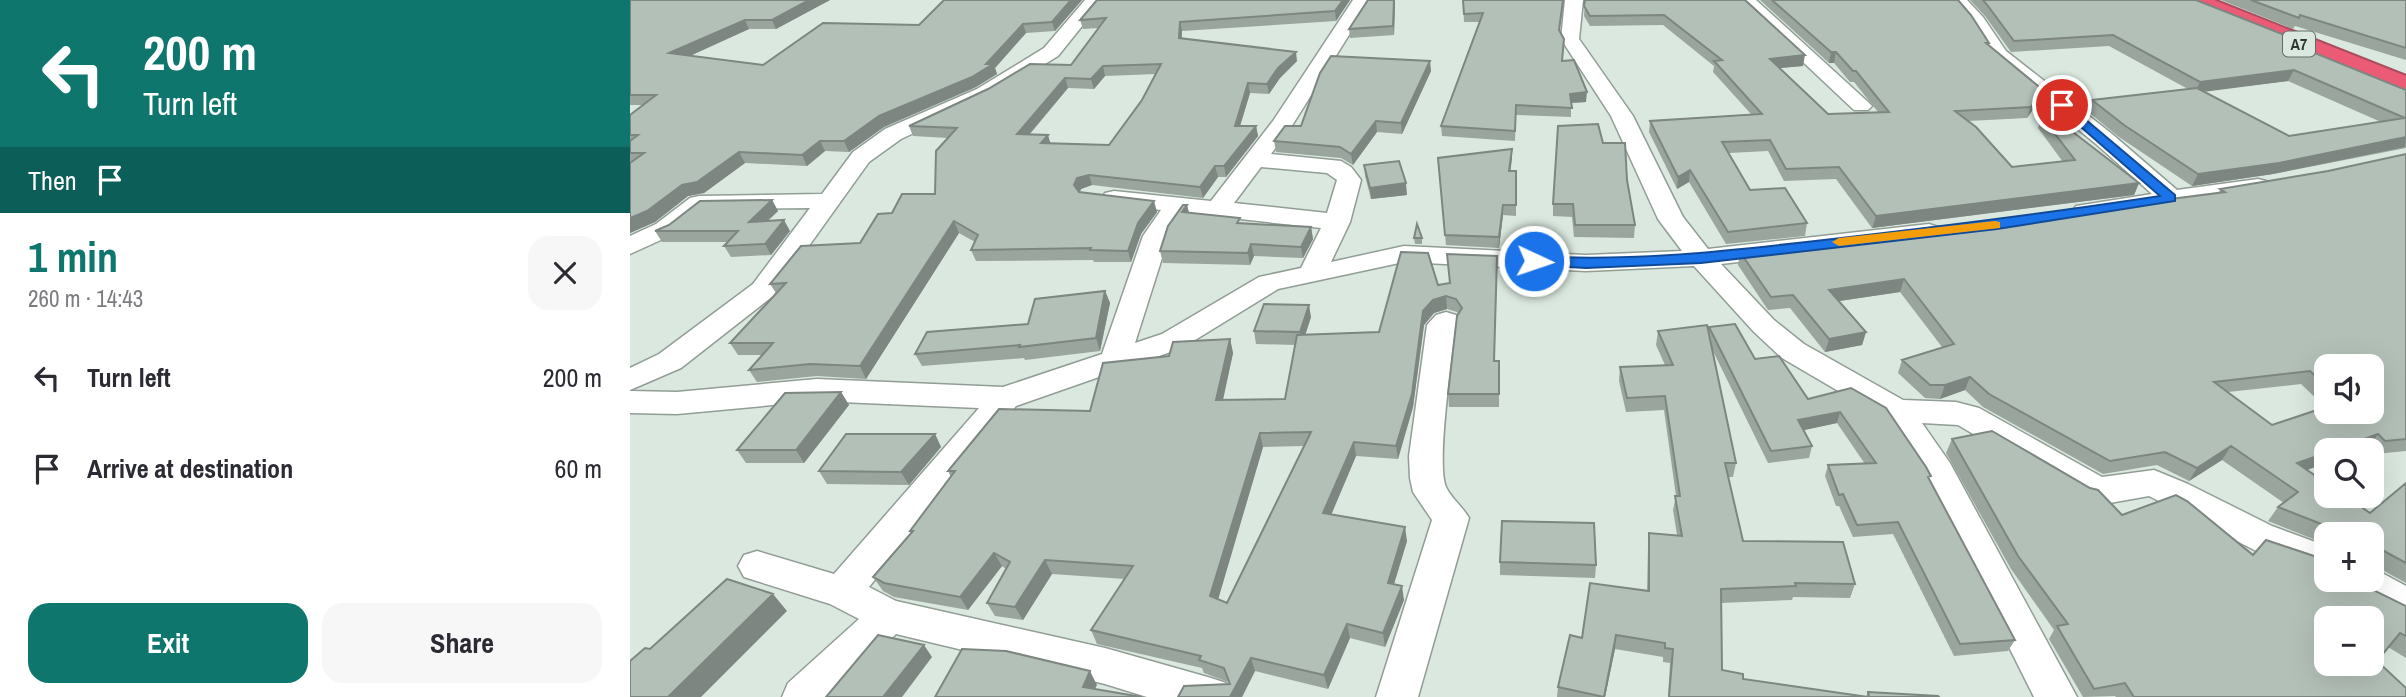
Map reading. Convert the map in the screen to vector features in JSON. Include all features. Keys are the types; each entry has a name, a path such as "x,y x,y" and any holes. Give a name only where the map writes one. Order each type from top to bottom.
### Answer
{"highway":[{"name":"A7","path":"2194,0 2406,85"},
{"name":"A7","path":"2210,0 2406,78"}],"street":[{"path":"630,380 670,361 763,289 861,157 893,134 984,93 1051,52 1094,0"},
{"path":"1216,211 1256,160 1339,33 1362,5 1362,0"},
{"path":"1573,0 1570,39 1622,116 1671,219 1701,258 1764,326 1793,351 1897,411 1968,416 2096,490 2112,492 2139,481 2154,483 2246,533 2314,558"},
{"path":"1746,0 1861,106"},
{"path":"1958,0 1977,21 1999,55 2104,139 2171,198"},
{"path":"1256,160 1333,166 1349,180 1337,222 1313,271"},
{"path":"2064,214 2286,181"},
{"path":"1092,195 1216,211 1337,222"},
{"path":"630,246 666,229 699,203 829,201"},
{"path":"1114,362 1156,236 1177,206"},
{"path":"630,402 677,403 817,390 1005,397 1172,341 1269,283 1313,271 1404,254 1586,263 1701,258 1957,229"},
{"path":"1397,697 1451,518 1430,492 1426,456 1441,326 1446,321"},
{"path":"842,592 1005,397"},
{"path":"1897,411 1938,472 2056,697"},
{"path":"757,566 842,592 889,616 1105,666 1211,697"},
{"path":"2383,592 2406,606"},
{"path":"803,697 889,616"}],"building":[{"path":"630,0 809,0 772,20 745,20 669,53 763,65 823,23 919,25 944,0 1071,0 1052,22 1023,24 986,64 993,64 972,77 879,116 844,141 820,141 802,155 739,152 697,182 682,185 647,211 630,218 630,163 644,153 630,153 630,141 638,135 630,135 630,115 656,95 630,95"},
{"path":"1097,0 1343,0 1335,11 1180,22 1179,38 1296,52 1278,68 1267,84 1248,83 1235,126 1256,126 1224,166 1215,166 1200,187 1089,175 1077,178 1074,185 1079,192 1154,201 1138,223 1128,251 1090,250 1091,248 971,250 978,235 954,221 860,366 810,364 749,370 773,343 730,343 786,283 770,284 801,246 860,243 878,214 892,213 902,194 935,194 936,151 957,128 909,126 988,89 1030,64 1071,65 1106,18 1080,20","holes":["1161,64 1142,100 1109,145 1041,143 1048,135 1017,134 1065,78 1091,79 1103,66"]},
{"path":"1368,0 1394,0 1393,26 1349,29"},
{"path":"1463,0 1563,0 1559,30 1564,39 1562,61 1574,60 1587,92 1570,94 1572,108 1516,105 1515,131 1441,126 1483,13 1464,14"},
{"path":"1585,0 1745,0 1805,55 1770,59 1828,114 1889,112 1856,71 1772,0 1958,0 1989,43 1986,43 2043,90 2031,107 1955,111 1976,127 2012,167 2075,160 2042,117 2047,112 2139,183 1876,216 1839,167 1786,169 1770,140 1722,142 1750,190 1785,188 1807,223 1728,232 1690,170 1678,177 1650,121 1762,114 1714,61 1722,60 1664,15 1590,16 1584,6"},
{"path":"1983,0 2196,0 2292,38 2290,43 2406,90 2406,137 2279,163 2198,174 2124,125 2092,100 2197,88 2289,136 2405,118 2294,70 2200,82 2113,35 2014,41"},
{"path":"2251,0 2406,0 2406,48 2300,15 2299,18"},
{"path":"1331,56 1430,61 1401,123 1376,121 1351,154 1340,147 1274,141 1285,126 1301,126 1320,73"},
{"path":"1598,124 1603,143 1625,143 1627,180 1635,225 1575,225 1573,204 1553,204 1558,126"},
{"path":"1512,149 1509,171 1516,171 1516,205 1503,205 1499,237 1445,235 1438,158"},
{"path":"2406,154 2406,439 2385,441 2378,434 2367,438 2314,438 2314,457 2297,463 2314,475 2314,508 2363,508 2370,513 2376,508 2384,508 2384,501 2406,483 2406,563 2384,551 2384,522 2316,522 2278,507 2298,492 2231,446 2197,468 2165,452 2110,461 1989,394 1970,377 1945,385 1930,385 1902,360 1954,344 1904,279 1829,290 1866,332 1829,339 1793,295 1771,297 1740,252 1892,237 1890,235 2225,192 2220,189 2328,171","holes":["2314,354 2384,354 2384,424 2314,424 2314,411 2272,425 2214,382 2310,371 2314,375"]},
{"path":"1399,161 1406,183 1370,188 1364,165"},
{"path":"772,200 749,222 784,220 765,244 724,246 738,231 655,231 669,225 700,201"},
{"path":"1183,205 1187,205 1182,212 1240,218 1237,223 1311,227 1301,247 1251,244 1248,253 1160,251 1168,226"},
{"path":"1417,224 1422,238 1414,238"},
{"path":"1401,252 1428,253 1438,285 1450,283 1447,254 1497,256 1494,361 1499,361 1499,394 1448,394 1457,316 1462,308 1456,299 1446,296 1433,300 1423,311 1412,394 1396,446 1354,442 1323,513 1405,527 1388,583 1402,586 1383,633 1347,624 1324,675 1251,658 1230,697 1178,697 1184,686 1230,684 1224,668 1199,660 1201,656 1091,630 1133,566 1045,560 1015,607 987,603 1010,562 994,553 960,597 884,583 873,577 913,531 910,531 955,471 948,471 999,409 1090,411 1103,363 1169,356 1173,342 1230,339 1216,400 1285,399 1297,335 1379,332","holes":["1311,432 1227,603 1210,596 1260,433"]},
{"path":"1105,291 1096,338 1019,347 1020,345 915,354 927,332 1028,324 1035,299"},
{"path":"1264,304 1309,305 1300,332 1254,331"},
{"path":"1735,324 1755,359 1779,356 1808,399 1851,388 1886,408 1926,467 1931,476 1928,477 2015,640 1960,644 1898,522 1857,525 1843,494 1839,495 1828,465 1876,463 1840,412 1798,420 1812,446 1771,451 1709,327"},
{"path":"1707,325 1736,463 1725,463 1743,541 1843,542 1855,584 1795,583 1796,586 1721,589 1722,670 1743,674 1743,679 1868,697 1669,697 1673,649 1665,648 1665,643 1616,635 1604,697 1558,687 1570,635 1582,638 1590,583 1649,591 1649,533 1682,536 1675,496 1680,496 1665,396 1627,398 1620,367 1673,365 1658,331"},
{"path":"841,392 796,450 737,450 785,393"},
{"path":"1992,431 2090,488 2098,490 2122,515 2176,495 2253,555 2266,540 2314,556 2314,592 2377,592 2406,606 2406,636 2400,633 2384,652 2384,606 2314,606 2314,676 2384,676 2384,668 2406,688 2406,697 2134,697 2125,683 2094,689 2057,626 2068,624 2018,556 1952,439"},
{"path":"846,434 935,434 901,472 819,471"},
{"path":"1502,521 1594,523 1596,565 1500,562"},
{"path":"727,579 773,594 668,697 630,697 630,661 645,648 650,649"},
{"path":"878,635 924,645 883,697 826,697"},
{"path":"962,649 1006,651 1090,671 1083,687 1142,697 935,697"},
{"path":"1868,692 1938,696 1939,697 1869,697"}],"slow traffic":[{"path":"1839,242 1995,225"}],"route":[{"path":"1534,261 1586,263 1701,258 1997,225 2171,198 2062,105"}]}
